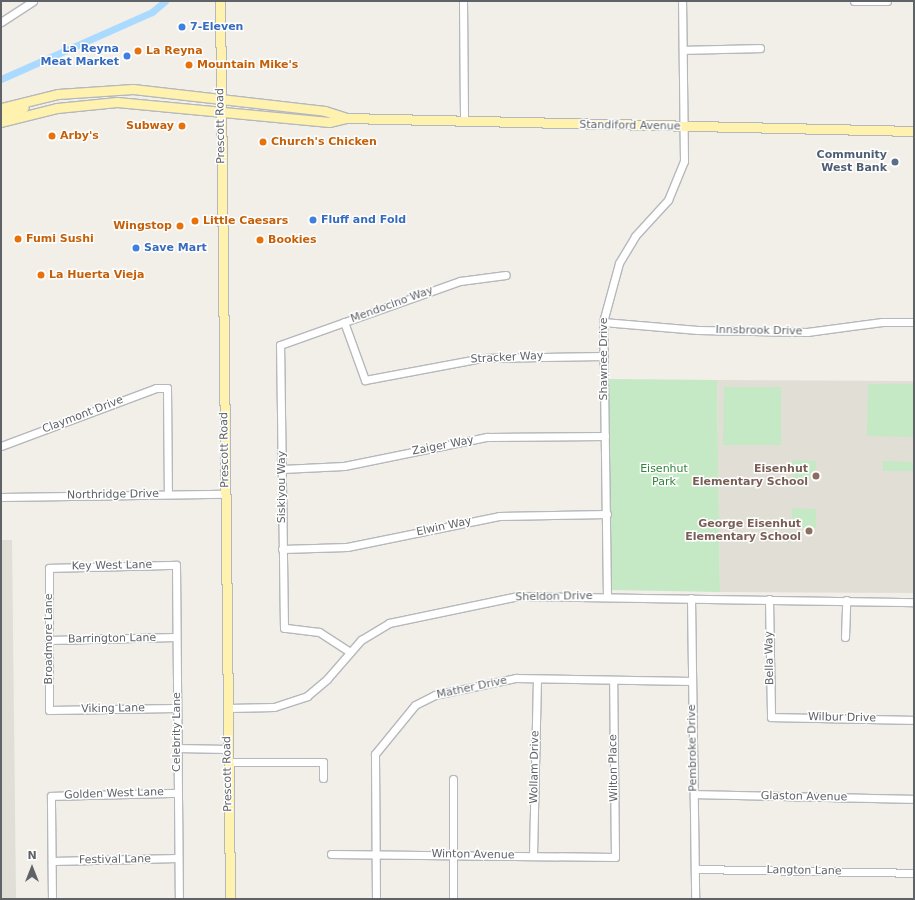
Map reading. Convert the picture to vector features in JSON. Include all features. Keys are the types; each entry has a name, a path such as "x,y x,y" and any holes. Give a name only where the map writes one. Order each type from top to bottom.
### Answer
{"main road":[{"name":"Prescott Road","path":"220,1 230,899"},
{"name":"Standiford Avenue","path":"1,108 40,98 112,89 221,98 325,110 346,118"},
{"path":"1,115 40,98"},
{"name":"Standiford Avenue","path":"1,122 51,109 102,103 136,102 329,122 346,118 464,122 914,131"}],"street":[{"path":"1,22 33,1"},
{"path":"463,1 464,122"},
{"name":"Shawnee Drive","path":"607,597 608,514 603,322 619,263 635,236 668,200 680,177 686,148 682,1"},
{"path":"854,1 886,1"},
{"path":"683,50 760,48"},
{"name":"Mendocino Way","path":"280,345 460,281 506,275"},
{"name":"Stracker Way","path":"344,322 365,380 482,358 603,356"},
{"name":"Innsbrook Drive","path":"603,322 698,330 807,332 882,322 914,322"},
{"name":"Siskiyou Way","path":"280,345 284,628 319,632 350,652"},
{"name":"Claymont Drive","path":"1,446 156,388 167,388 168,494"},
{"name":"Zaiger Way","path":"282,469 344,466 488,437 605,436"},
{"name":"Northridge Drive","path":"1,498 226,494"},
{"name":"Elwin Way","path":"282,548 348,546 499,516 608,514"},
{"name":"Key West Lane","path":"49,568 176,565"},
{"name":"Celebrity Lane","path":"176,565 176,708 179,899"},
{"name":"Broadmore Lane","path":"49,568 49,710"},
{"name":"Sheldon Drive","path":"228,708 274,707 298,700 327,679 350,652 374,630 403,618 518,596 914,602"},
{"name":"Pembroke Drive","path":"691,598 695,899"},
{"name":"Bella Way","path":"769,599 771,717"},
{"path":"845,637 846,600"},
{"name":"Barrington Lane","path":"49,640 176,637"},
{"name":"Mather Drive","path":"376,899 375,754 402,717 416,705 435,695 516,678 692,680"},
{"name":"Wollam Drive","path":"533,855 537,679"},
{"name":"Wilton Place","path":"613,680 615,857"},
{"name":"Viking Lane","path":"49,710 176,708"},
{"name":"Wilbur Drive","path":"771,717 914,720"},
{"path":"177,748 228,749"},
{"path":"228,762 323,762 323,778"},
{"path":"453,899 454,779"},
{"name":"Golden West Lane","path":"52,861 51,796 177,793"},
{"name":"Glaston Avenue","path":"694,794 914,799"},
{"name":"Winton Avenue","path":"331,854 453,854 615,857"},
{"name":"Festival Lane","path":"52,861 178,858"},
{"path":"52,861 52,899"},
{"name":"Langton Lane","path":"694,869 914,873"}],"shaded area":[{"name":"Eisenhut Elementary School","path":"717,380 914,381 914,593 720,592"},
{"path":"1,540 12,540 16,899 1,899"}],"green space":[{"name":"Eisenhut Park","path":"608,379 717,380 720,592 612,590"},
{"path":"868,384 914,384 914,437 867,436"},
{"path":"724,387 781,387 781,445 723,445"},
{"path":"792,460 816,461 816,479 793,479"},
{"path":"883,461 914,462 914,471 883,471"},
{"path":"792,508 816,509 816,528 792,528"}],"waterway":[{"path":"1,79 152,12 165,1"}],"place":[{"name":"7-Eleven","path":"182,27"},
{"name":"La Reyna","path":"138,51"},
{"name":"La Reyna Meat Market","path":"127,56"},
{"name":"Mountain Mike's","path":"189,65"},
{"name":"Subway","path":"182,126"},
{"name":"Arby's","path":"52,136"},
{"name":"Church's Chicken","path":"263,142"},
{"name":"Community West Bank","path":"895,162"},
{"name":"Fluff and Fold","path":"313,220"},
{"name":"Little Caesars","path":"195,221"},
{"name":"Wingstop","path":"180,226"},
{"name":"Fumi Sushi","path":"18,239"},
{"name":"Bookies","path":"260,240"},
{"name":"Save Mart","path":"136,248"},
{"name":"La Huerta Vieja","path":"41,275"},
{"name":"Eisenhut Elementary School","path":"816,476"},
{"name":"George Eisenhut Elementary School","path":"809,531"}]}
